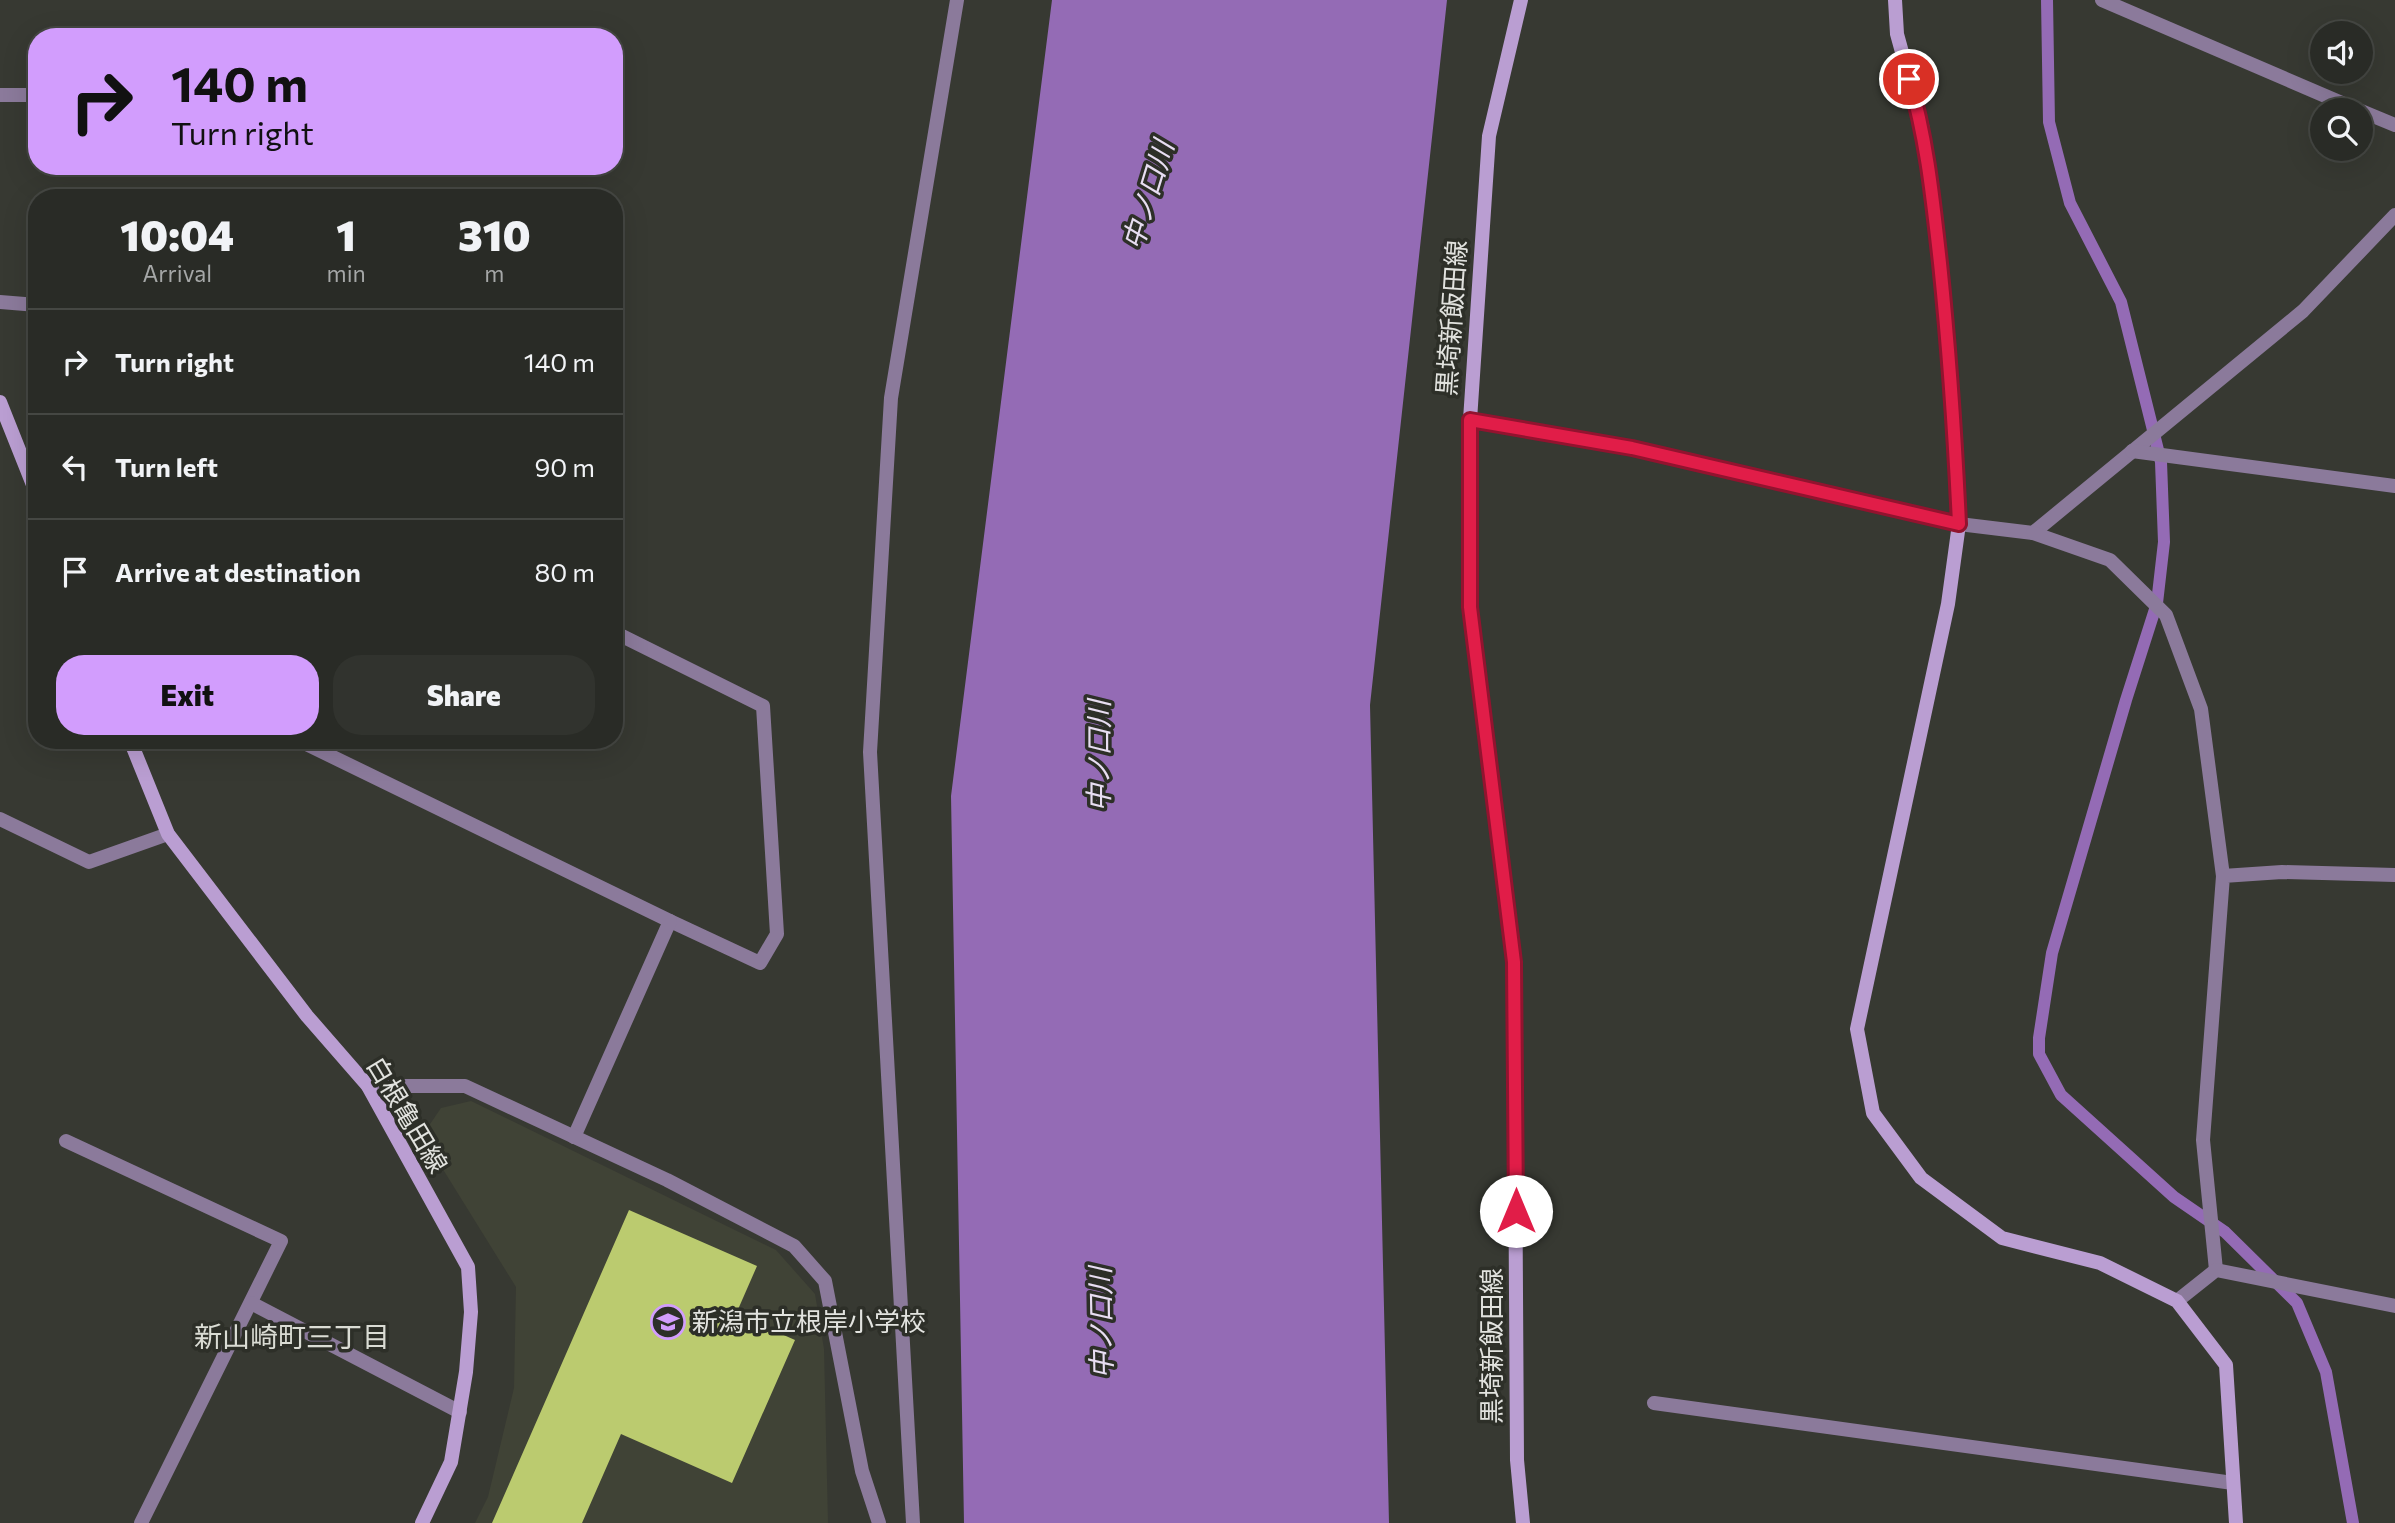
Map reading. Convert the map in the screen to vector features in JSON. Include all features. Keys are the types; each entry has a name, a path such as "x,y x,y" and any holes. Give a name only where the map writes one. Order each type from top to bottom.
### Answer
{"main road":[{"name":"黒埼新飯田線","path":"1521,0 1489,136 1470,420 1470,607 1514,962 1517,1460 1523,1523"},
{"path":"1895,0 1897,34 1922,125 1936,225 1955,434 1959,524 1948,604 1857,1029 1873,1113 1921,1178 2002,1238 2100,1264 2177,1301 2227,1365 2236,1523"},
{"path":"0,402 28,472"},
{"name":"白根亀田線","path":"134,749 167,834 307,1016 368,1086 468,1267 471,1312 460,1412 451,1462 422,1523"}],"street":[{"path":"914,1523 870,752 891,398 957,0"},
{"path":"2102,0 2329,98"},
{"path":"0,95 28,95"},
{"path":"2373,116 2395,125"},
{"path":"2033,533 2303,311 2395,215"},
{"path":"0,302 28,304"},
{"path":"1470,420 1632,448 1959,524 2033,533 2110,560 2166,615 2201,709 2223,876 2203,1140 2216,1270"},
{"path":"2133,451 2395,486"},
{"path":"316,749 760,963 778,934 763,706 623,636"},
{"path":"0,820 89,862 167,834"},
{"path":"2223,876 2282,872 2395,875"},
{"path":"574,1136 670,921"},
{"path":"368,1086 465,1086 667,1180 794,1246 825,1281 862,1471 879,1523"},
{"path":"66,1141 281,1241 141,1523"},
{"path":"2177,1301 2216,1270 2395,1306"},
{"path":"251,1303 460,1412"},
{"path":"1654,1403 2234,1483"}],"shaded area":[{"name":"新潟市立根岸小学校","path":"471,1101 776,1250 815,1294 824,1349 828,1523 475,1523 488,1497 514,1388 516,1287 444,1171 424,1133 441,1108"}],"water":[{"name":"中ノ口川","path":"1052,0 1447,0 1370,705 1389,1523 964,1523 951,796"}],"building":[{"path":"629,1210 757,1266 736,1314 795,1340 732,1483 621,1434 582,1523 492,1523"}],"waterway":[{"path":"2047,0 2049,122 2070,203 2121,302 2161,462 2164,542 2157,603 2052,953 2039,1054 2061,1095 2174,1197 2225,1232 2297,1303 2326,1372 2353,1523"}],"place":[{"name":"新潟市立根岸小学校","path":"668,1322"}],"district":[{"name":"新山崎町三丁目","path":"292,1337"}],"route":[{"path":"1516,1211 1514,962 1470,607 1470,420 1632,448 1959,524 1955,434 1936,225 1922,125 1909,79"}]}
